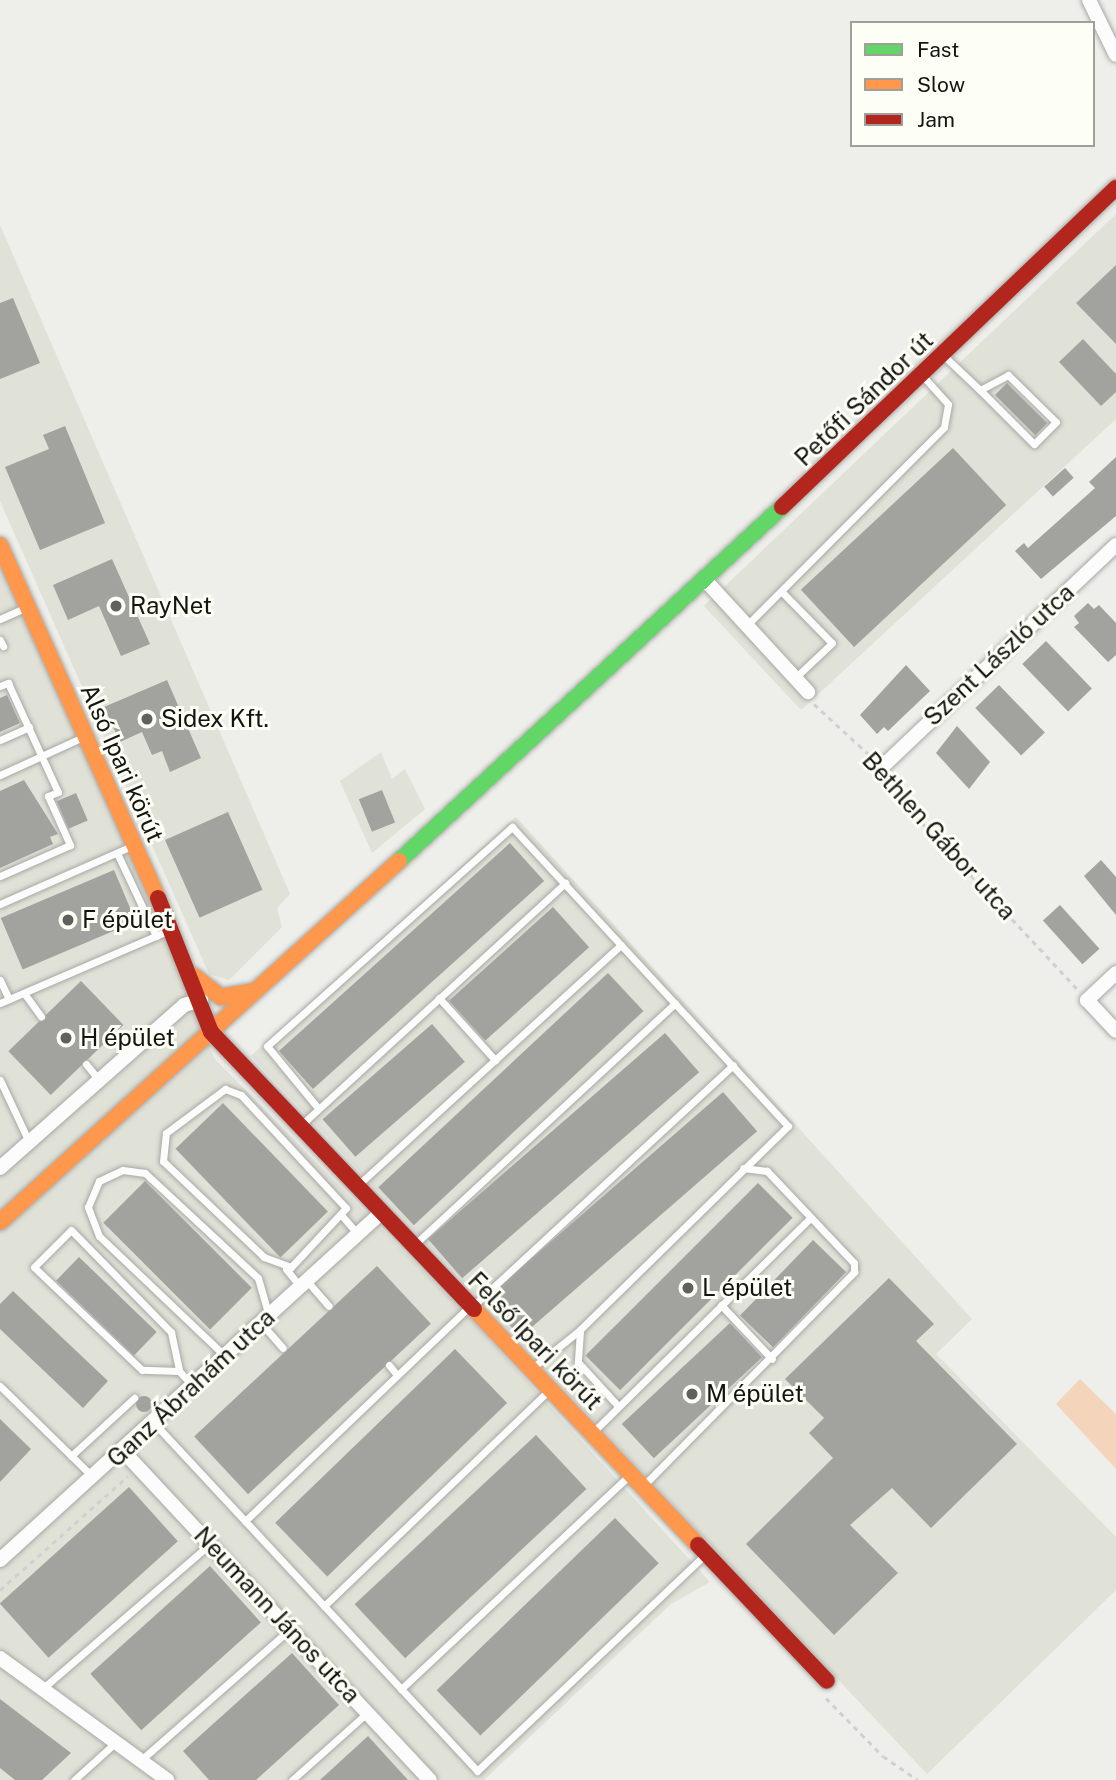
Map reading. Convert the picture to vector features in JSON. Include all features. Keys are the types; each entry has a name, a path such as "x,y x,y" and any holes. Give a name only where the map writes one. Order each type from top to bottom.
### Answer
{"main road":[{"name":"Petőfi Sándor út","path":"0,1222 642,642 1116,188"},
{"name":"Alsó Ipari körút","path":"0,545 172,929 211,1032"},
{"path":"190,972 221,997 258,990"},
{"name":"Felső Ipari körút","path":"211,1032 298,1127 822,1675"}],"street":[{"path":"1089,0 1116,55"},
{"name":"Szent László utca","path":"883,766 1116,545"},
{"path":"706,582 808,692"},
{"path":"1116,973 1087,1000 1116,1031"},
{"path":"0,1168 184,1004 201,1000"},
{"name":"Ganz Ábrahám utca","path":"0,1560 154,1423 381,1213"},
{"name":"Neumann János utca","path":"123,1451 430,1780"},
{"path":"0,1658 167,1780"}],"lane":[{"path":"943,355 980,390 1007,411 1028,432 1034,444 1056,422 1045,416 1008,375 980,390"},
{"path":"747,626 944,427 948,404 923,375"},
{"path":"782,592 832,643 795,678"},
{"path":"0,620 27,606"},
{"path":"0,687 8,683 42,755 58,792 48,796 69,845 0,876"},
{"path":"0,740 29,727"},
{"path":"0,775 85,736"},
{"path":"318,1108 267,1046 512,827 788,1126 580,1331 530,1369"},
{"path":"0,904 135,845"},
{"path":"117,853 156,936"},
{"path":"298,1127 565,883"},
{"path":"0,1003 172,929"},
{"path":"356,1187 621,945"},
{"path":"0,980 9,999"},
{"path":"24,993 41,1016"},
{"path":"439,998 495,1060"},
{"path":"413,1247 675,1003"},
{"path":"86,1064 99,1080"},
{"path":"245,1521 397,1375 733,1065"},
{"path":"0,1080 29,1142"},
{"path":"286,1269 343,1217 344,1203 236,1091 219,1092 172,1128 160,1149 170,1170 198,1188 264,1257 286,1269 329,1306"},
{"path":"642,1487 772,1359 854,1272 854,1263 767,1171 743,1168"},
{"path":"226,1357 99,1236 88,1207 99,1181 123,1170 145,1173 258,1278 265,1320 282,1348"},
{"path":"343,1217 358,1234"},
{"path":"591,1433 810,1218"},
{"path":"179,1371 142,1370 34,1267 71,1230 171,1332 179,1371 193,1386"},
{"path":"721,1305 772,1359"},
{"path":"580,1331 578,1362 618,1406"},
{"path":"389,1365 397,1375"},
{"path":"0,1386 93,1478"},
{"path":"324,1606 550,1390"},
{"path":"71,1456 134,1398"},
{"path":"154,1423 477,1771 707,1554"},
{"path":"401,1689 631,1474"},
{"path":"42,1689 211,1544"},
{"path":"141,1760 290,1629"},
{"path":"292,1780 368,1712"},
{"path":"74,1780 116,1742"}],"path":[{"name":"Bethlen Gábor utca","path":"808,692 821,717 883,766 903,802 1087,1000"},
{"path":"0,1590 138,1466"},
{"path":"822,1675 819,1691 883,1756 918,1780"}],"shaded area":[{"path":"1116,214 1116,419 801,710 704,606"},
{"path":"0,225 290,894 277,908 282,927 229,980 209,974 0,501"},
{"path":"0,565 161,922 214,1058 475,1324 710,1582 671,1604 484,1780 0,1780"},
{"path":"381,752 392,779 405,769 425,809 372,853 340,781"},
{"path":"516,817 972,1319 936,1354 1116,1537 1116,1590 927,1774 251,1056"},
{"path":"1080,1379 1116,1414 1116,1469 1056,1404"}],"building":[{"path":"1116,265 1116,344 1076,303"},
{"path":"13,298 40,363 0,379 0,303"},
{"path":"1083,339 1116,374 1116,392 1101,406 1059,362"},
{"path":"1007,383 1047,423 1035,435 995,395"},
{"path":"65,426 105,523 40,550 5,467 49,449 43,435"},
{"path":"953,448 1006,505 854,647 801,590"},
{"path":"1116,457 1116,516 1041,579 1015,551 1024,543 1028,548 1095,488 1089,482"},
{"path":"1065,468 1074,478 1053,496 1044,487"},
{"name":"RayNet","path":"112,559 150,644 121,656 99,606 68,620 53,585"},
{"path":"1088,603 1094,609 1099,605 1116,623 1116,655 1108,662 1074,627 1079,623 1074,616"},
{"path":"1046,641 1092,688 1068,711 1022,664"},
{"path":"906,665 930,691 888,731 884,727 877,734 860,715"},
{"name":"Sidex Kft.","path":"167,680 201,758 170,772 162,751 152,755 142,732 120,742 104,707"},
{"path":"999,685 1045,732 1021,755 975,708"},
{"path":"7,695 20,723 0,732 0,698"},
{"path":"957,726 990,762 969,789 936,753"},
{"path":"24,780 58,834 50,837 53,844 0,868 0,791"},
{"path":"382,790 395,822 372,832 359,799"},
{"path":"76,793 88,821 68,829 57,801"},
{"path":"228,812 263,890 200,918 165,840"},
{"path":"510,843 544,881 313,1089 279,1051"},
{"path":"1101,860 1116,877 1116,915 1084,876"},
{"name":"F épület","path":"114,870 136,922 23,970 1,918"},
{"path":"1060,905 1099,949 1082,964 1043,920"},
{"path":"553,907 589,947 485,1041 449,1001"},
{"path":"608,973 643,1011 414,1225 378,1187"},
{"name":"H épület","path":"81,981 123,1025 51,1095 8,1051"},
{"path":"432,1024 465,1062 355,1157 323,1119"},
{"path":"665,1033 699,1072 462,1278 428,1239"},
{"path":"723,1092 757,1131 520,1337 486,1298"},
{"path":"223,1103 328,1212 280,1257 176,1149"},
{"path":"145,1181 252,1288 210,1329 103,1223"},
{"name":"L épület","path":"758,1183 793,1218 620,1390 585,1356"},
{"path":"813,1240 846,1272 773,1347 740,1316"},
{"path":"79,1257 157,1332 134,1356 56,1281"},
{"path":"377,1266 431,1324 248,1494 194,1436"},
{"path":"889,1278 934,1324 916,1341 1017,1444 931,1528 892,1488 850,1525 898,1573 834,1635 746,1544 833,1458 809,1433 824,1418 785,1379"},
{"path":"13,1291 108,1381 83,1408 0,1329 0,1304"},
{"name":"M épület","path":"730,1323 762,1357 654,1458 622,1424"},
{"path":"455,1349 507,1403 327,1577 275,1523"},
{"path":"141,1396 147,1396 152,1404 150,1410 141,1412 136,1407 136,1401"},
{"path":"0,1419 31,1449 0,1482"},
{"path":"536,1435 586,1489 405,1658 355,1604"},
{"path":"129,1487 178,1541 49,1658 0,1603"},
{"path":"615,1518 659,1563 480,1736 437,1690"},
{"path":"210,1566 261,1622 141,1730 90,1674"},
{"path":"292,1653 339,1705 256,1780 209,1780 183,1751"},
{"path":"0,1699 71,1753 42,1780 15,1780 0,1768"},
{"path":"368,1736 408,1780 320,1780"}],"traffic: fast":[{"path":"399,861 782,507"}],"traffic: slow":[{"path":"0,545 158,898"},
{"path":"0,1222 399,861"},
{"path":"194,976 221,997 254,991"},
{"path":"474,1309 698,1545"}],"traffic: jam":[{"path":"782,507 1116,188"},
{"path":"158,898 211,1032 474,1309"},
{"path":"698,1545 827,1681"}],"place":[{"name":"RayNet","path":"116,606"},
{"name":"Sidex Kft.","path":"147,719"},
{"name":"F épület","path":"68,920"},
{"name":"H épület","path":"66,1038"},
{"name":"L épület","path":"688,1288"},
{"name":"M épület","path":"692,1394"}]}
